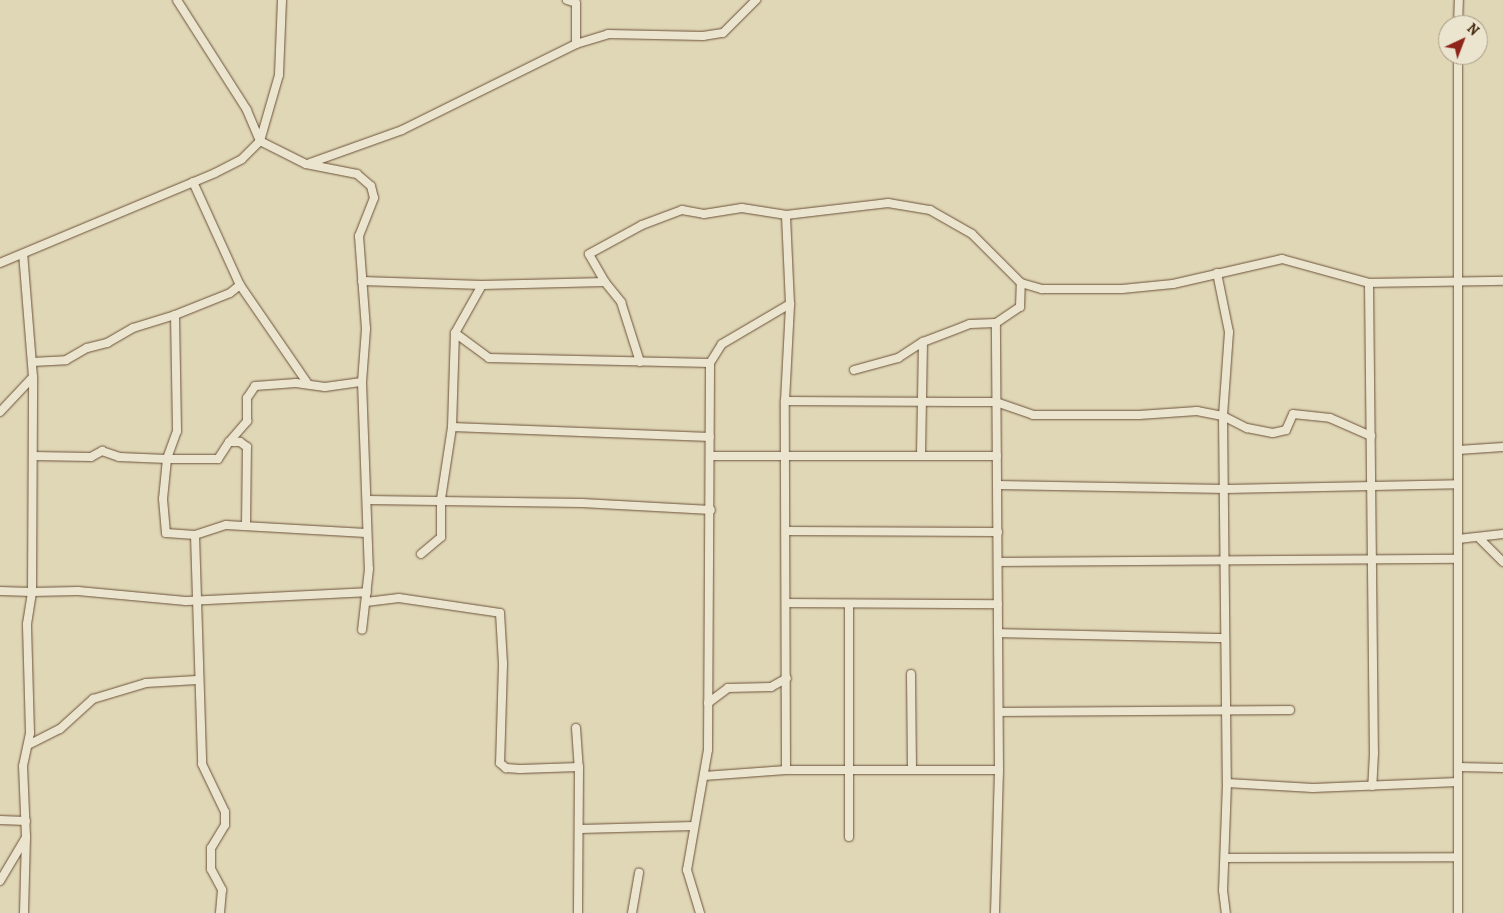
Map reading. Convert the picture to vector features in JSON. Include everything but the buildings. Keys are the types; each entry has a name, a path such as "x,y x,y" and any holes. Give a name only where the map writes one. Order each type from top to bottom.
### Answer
{"street":[{"path":"177,0 247,110 260,141 306,164 357,174 370,186 374,198 359,236 366,329 362,382 367,500 367,592 362,630"},
{"path":"0,263 193,182 242,159 260,141 279,75 282,0"},
{"path":"566,0 576,3 576,44"},
{"path":"306,164 402,130 576,44 608,34 703,36 723,33 756,0"},
{"path":"1458,0 1458,15"},
{"path":"1458,65 1458,913"},
{"path":"193,182 240,286 308,384"},
{"path":"640,362 621,302 605,282 589,254 642,225 682,210 704,214 742,208 786,215 888,203 930,210 972,234 1021,282 1042,289 1122,289 1173,284 1282,259 1369,282 1503,281"},
{"path":"786,215 790,304 785,401 786,770"},
{"path":"23,254 33,377 32,592 27,624 30,744 23,766 26,821 24,913"},
{"path":"1217,273 1229,332 1223,416 1226,489 1225,709 1228,783 1223,836 1225,858 1223,890 1226,913"},
{"path":"362,281 482,285 605,282"},
{"path":"854,370 898,358 923,342 970,324 996,323 1020,307 1021,282"},
{"path":"1369,282 1374,753 1372,786"},
{"path":"421,554 441,537 441,499 452,427 455,333 482,285"},
{"path":"32,362 66,360 87,348 107,344 133,328 176,315 230,293 240,286"},
{"path":"700,913 687,870 708,750 711,510 710,363 722,344 790,304"},
{"path":"176,315 177,431 167,459 163,498 166,533 195,535 226,525 246,525 287,530 366,534"},
{"path":"995,913 999,770 996,323"},
{"path":"455,333 489,358 710,363"},
{"path":"921,456 923,342"},
{"path":"0,412 33,377"},
{"path":"33,456 91,457 102,451 119,457 218,459 229,442 247,421 247,398 255,386 308,384 325,387 362,382"},
{"path":"785,401 996,402 1033,415 1138,416 1198,411 1223,416 1248,428 1273,433 1286,430 1293,414 1330,418 1370,436"},
{"path":"452,427 710,437"},
{"path":"229,442 240,442 246,447 246,525"},
{"path":"1458,450 1503,447"},
{"path":"710,456 997,456"},
{"path":"997,485 1226,489 1458,484"},
{"path":"367,500 441,499 711,510"},
{"path":"786,531 998,532"},
{"path":"1458,538 1479,538 1503,534"},
{"path":"195,535 198,599 198,680 203,722 202,764 224,812 225,825 211,848 211,869 222,890 220,913"},
{"path":"1479,538 1503,562"},
{"path":"998,562 1226,562 1371,558 1458,559"},
{"path":"0,591 78,591 170,600 367,592"},
{"path":"366,602 399,598 500,613 503,664 500,763 506,768 520,769 580,767"},
{"path":"786,603 998,604"},
{"path":"849,604 849,837"},
{"path":"998,633 1226,638"},
{"path":"911,674 912,770"},
{"path":"708,703 728,688 771,687 787,678"},
{"path":"30,744 60,729 93,699 146,683 198,680"},
{"path":"999,712 1290,710"},
{"path":"576,728 580,767 578,913"},
{"path":"1458,767 1503,768"},
{"path":"704,776 786,770 999,770"},
{"path":"1228,783 1313,788 1458,782"},
{"path":"0,820 26,821"},
{"path":"580,829 694,826"},
{"path":"0,881 26,837"},
{"path":"1225,858 1458,857"},
{"path":"632,913 639,873"}]}
